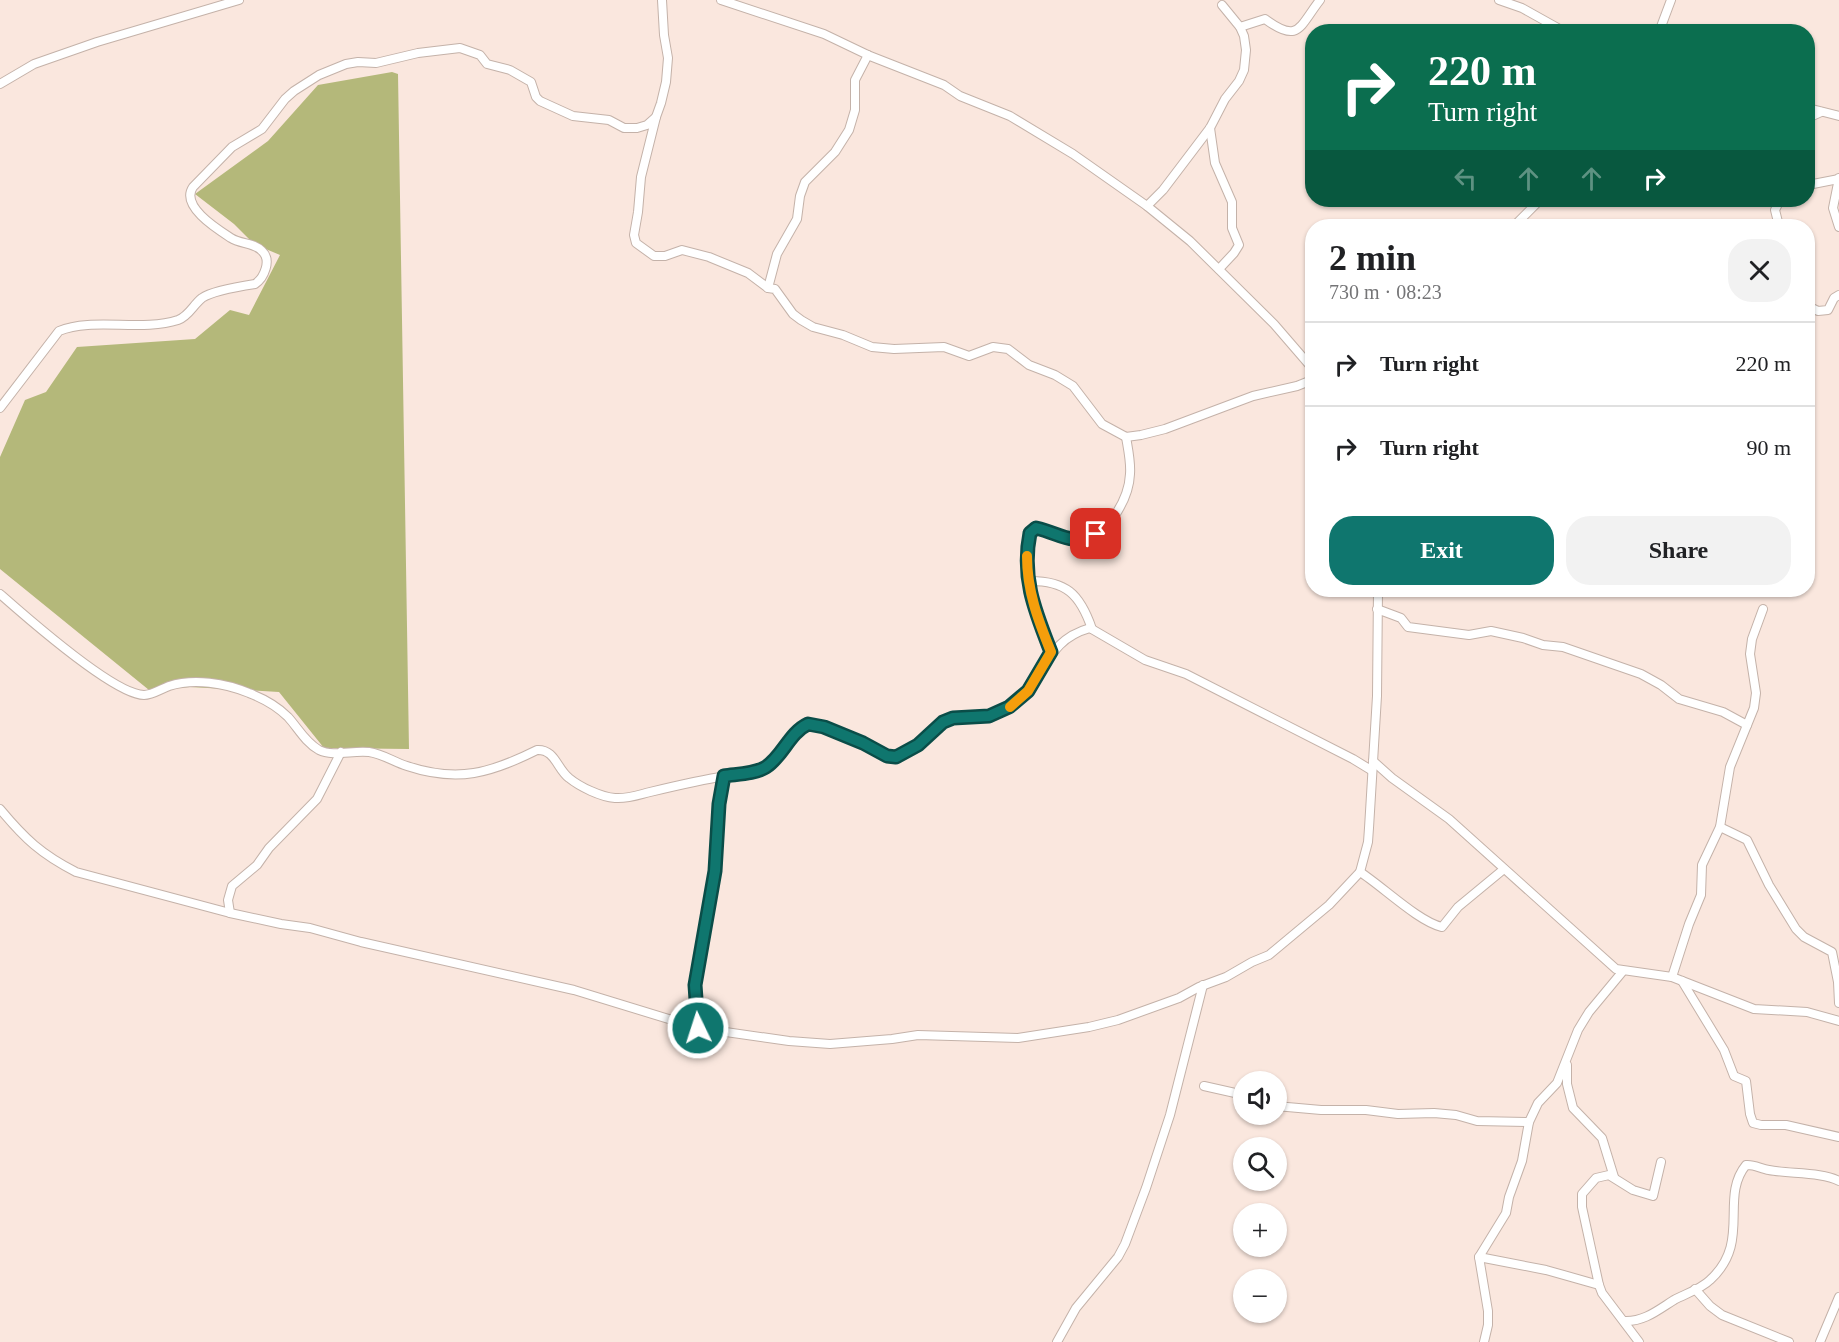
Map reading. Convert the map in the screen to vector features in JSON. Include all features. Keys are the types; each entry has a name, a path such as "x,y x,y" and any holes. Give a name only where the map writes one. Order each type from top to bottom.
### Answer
{"street":[{"path":"0,84 34,64 132,31 238,0"},
{"path":"662,0 668,58 666,82 641,177 634,234 636,243 654,256 664,256 682,250 709,257 748,273 768,288 775,289 793,314 813,327 843,335 872,347 894,350 944,347 969,356 993,347 1008,349 1029,365 1046,371 1073,386 1102,424 1126,437 1165,429 1253,396 1305,383"},
{"path":"721,0 755,9 824,34 944,86 960,96 1010,116 1073,154 1147,206 1190,241 1274,324 1305,360"},
{"path":"1240,27 1265,19 1282,31 1293,31 1305,21 1320,0"},
{"path":"1499,0 1522,8 1551,24"},
{"path":"1662,24 1671,0"},
{"path":"1147,206 1163,190 1210,128 1244,70 1245,43 1240,27 1222,5"},
{"path":"0,408 59,331 71,327 147,325 178,320 208,295 260,281 266,263 265,254 260,249 231,238 196,212 190,201 189,193 231,147 262,129 285,99 319,75 341,65 358,62 376,63 456,47 478,53 487,64 510,70 531,82 536,97 540,101 573,117 609,120 624,128 637,128 647,125 656,117"},
{"path":"768,288 777,254 797,219 800,196 805,183 835,152 849,130 855,110 855,80 868,55"},
{"path":"1815,110 1839,116"},
{"path":"1815,115 1822,112"},
{"path":"1210,128 1215,163 1233,202 1232,228 1239,245 1219,269"},
{"path":"1815,183 1839,178 1833,208 1839,227"},
{"path":"1521,219 1533,207"},
{"path":"1815,310 1828,310 1834,298 1839,295"},
{"path":"1051,652 1031,600 1027,581 1027,549 1030,533 1032,529 1041,529 1073,540 1083,540 1106,526 1127,493 1130,474 1126,437"},
{"path":"1027,581 1047,582 1066,588 1080,600 1092,629"},
{"path":"0,594 34,625 99,674 126,691 148,695 171,685 193,681 233,687 271,704 287,716 298,731 321,751 380,754 404,766 433,774 468,774 497,769 537,750 544,749 552,755 567,777 610,798 635,797 759,770 766,767 794,734 808,724 824,727 887,756 896,757 918,745 943,722 953,718 989,716 1009,707 1028,691 1051,652 1087,628 1145,660 1186,674 1324,743 1371,770"},
{"path":"0,809 35,848 76,872 230,912 310,928 361,942 574,990 698,1028 789,1041 830,1044 918,1035 1018,1038 1119,1020 1227,977 1272,953 1329,905 1360,872 1368,842 1377,696 1378,597"},
{"path":"1377,609 1401,618 1408,627 1469,635 1491,631 1543,645 1566,647 1641,674 1661,685 1679,699 1723,712 1747,725"},
{"path":"1672,977 1701,895 1702,865 1720,827 1730,767 1756,698 1750,660 1751,647 1763,609"},
{"path":"230,912 228,900 232,886 257,865 269,848 316,799 341,752"},
{"path":"1373,761 1392,778 1449,819 1616,969 1672,977 1746,1007 1766,1011 1807,1012 1839,1021"},
{"path":"698,1028 695,985 715,871 719,804 724,776"},
{"path":"1720,827 1747,840 1769,885 1796,929 1809,940 1832,952 1838,982 1839,1003"},
{"path":"1360,872 1422,918 1442,927 1458,907 1504,869"},
{"path":"1484,1342 1488,1311 1479,1257 1506,1213 1524,1153 1529,1122 1538,1103 1557,1083 1578,1030 1589,1012 1623,971"},
{"path":"1682,981 1724,1050 1732,1071 1737,1078 1746,1083 1749,1114 1753,1123 1786,1125 1839,1137"},
{"path":"1057,1342 1076,1308 1118,1257 1125,1244 1170,1114 1203,985"},
{"path":"1568,1056 1568,1084 1573,1108 1602,1138 1614,1177"},
{"path":"1204,1086 1233,1093"},
{"path":"1287,1107 1366,1110 1398,1114 1434,1113 1456,1115 1477,1121 1529,1122"},
{"path":"1640,1342 1602,1293 1582,1207 1582,1194 1596,1178 1603,1175 1614,1177 1633,1190 1653,1196 1661,1162"},
{"path":"1624,1321 1636,1321 1652,1314 1704,1285 1717,1272 1731,1250 1734,1238 1736,1183 1746,1165 1751,1164 1766,1170 1829,1178 1839,1182"},
{"path":"1479,1257 1546,1270 1599,1285"},
{"path":"1695,1289 1710,1306 1722,1314 1790,1342"},
{"path":"1820,1342 1839,1297"}],"green space":[{"path":"392,72 398,74 409,749 324,748 279,692 190,687 149,690 0,569 0,457 25,400 46,392 77,347 195,339 230,310 249,315 280,255 254,244 234,224 195,194 268,141 318,85"}],"slow traffic":[{"path":"1010,707 1028,691 1051,652 1031,600 1027,581 1027,556"}],"route":[{"path":"698,1028 695,985 715,871 719,804 724,776 766,767 794,734 808,724 817,724 863,743 887,756 896,757 918,745 943,722 953,718 989,716 1009,707 1028,691 1051,652 1031,600 1027,581 1027,549 1032,529 1041,529 1073,540 1083,540 1096,534"}]}
